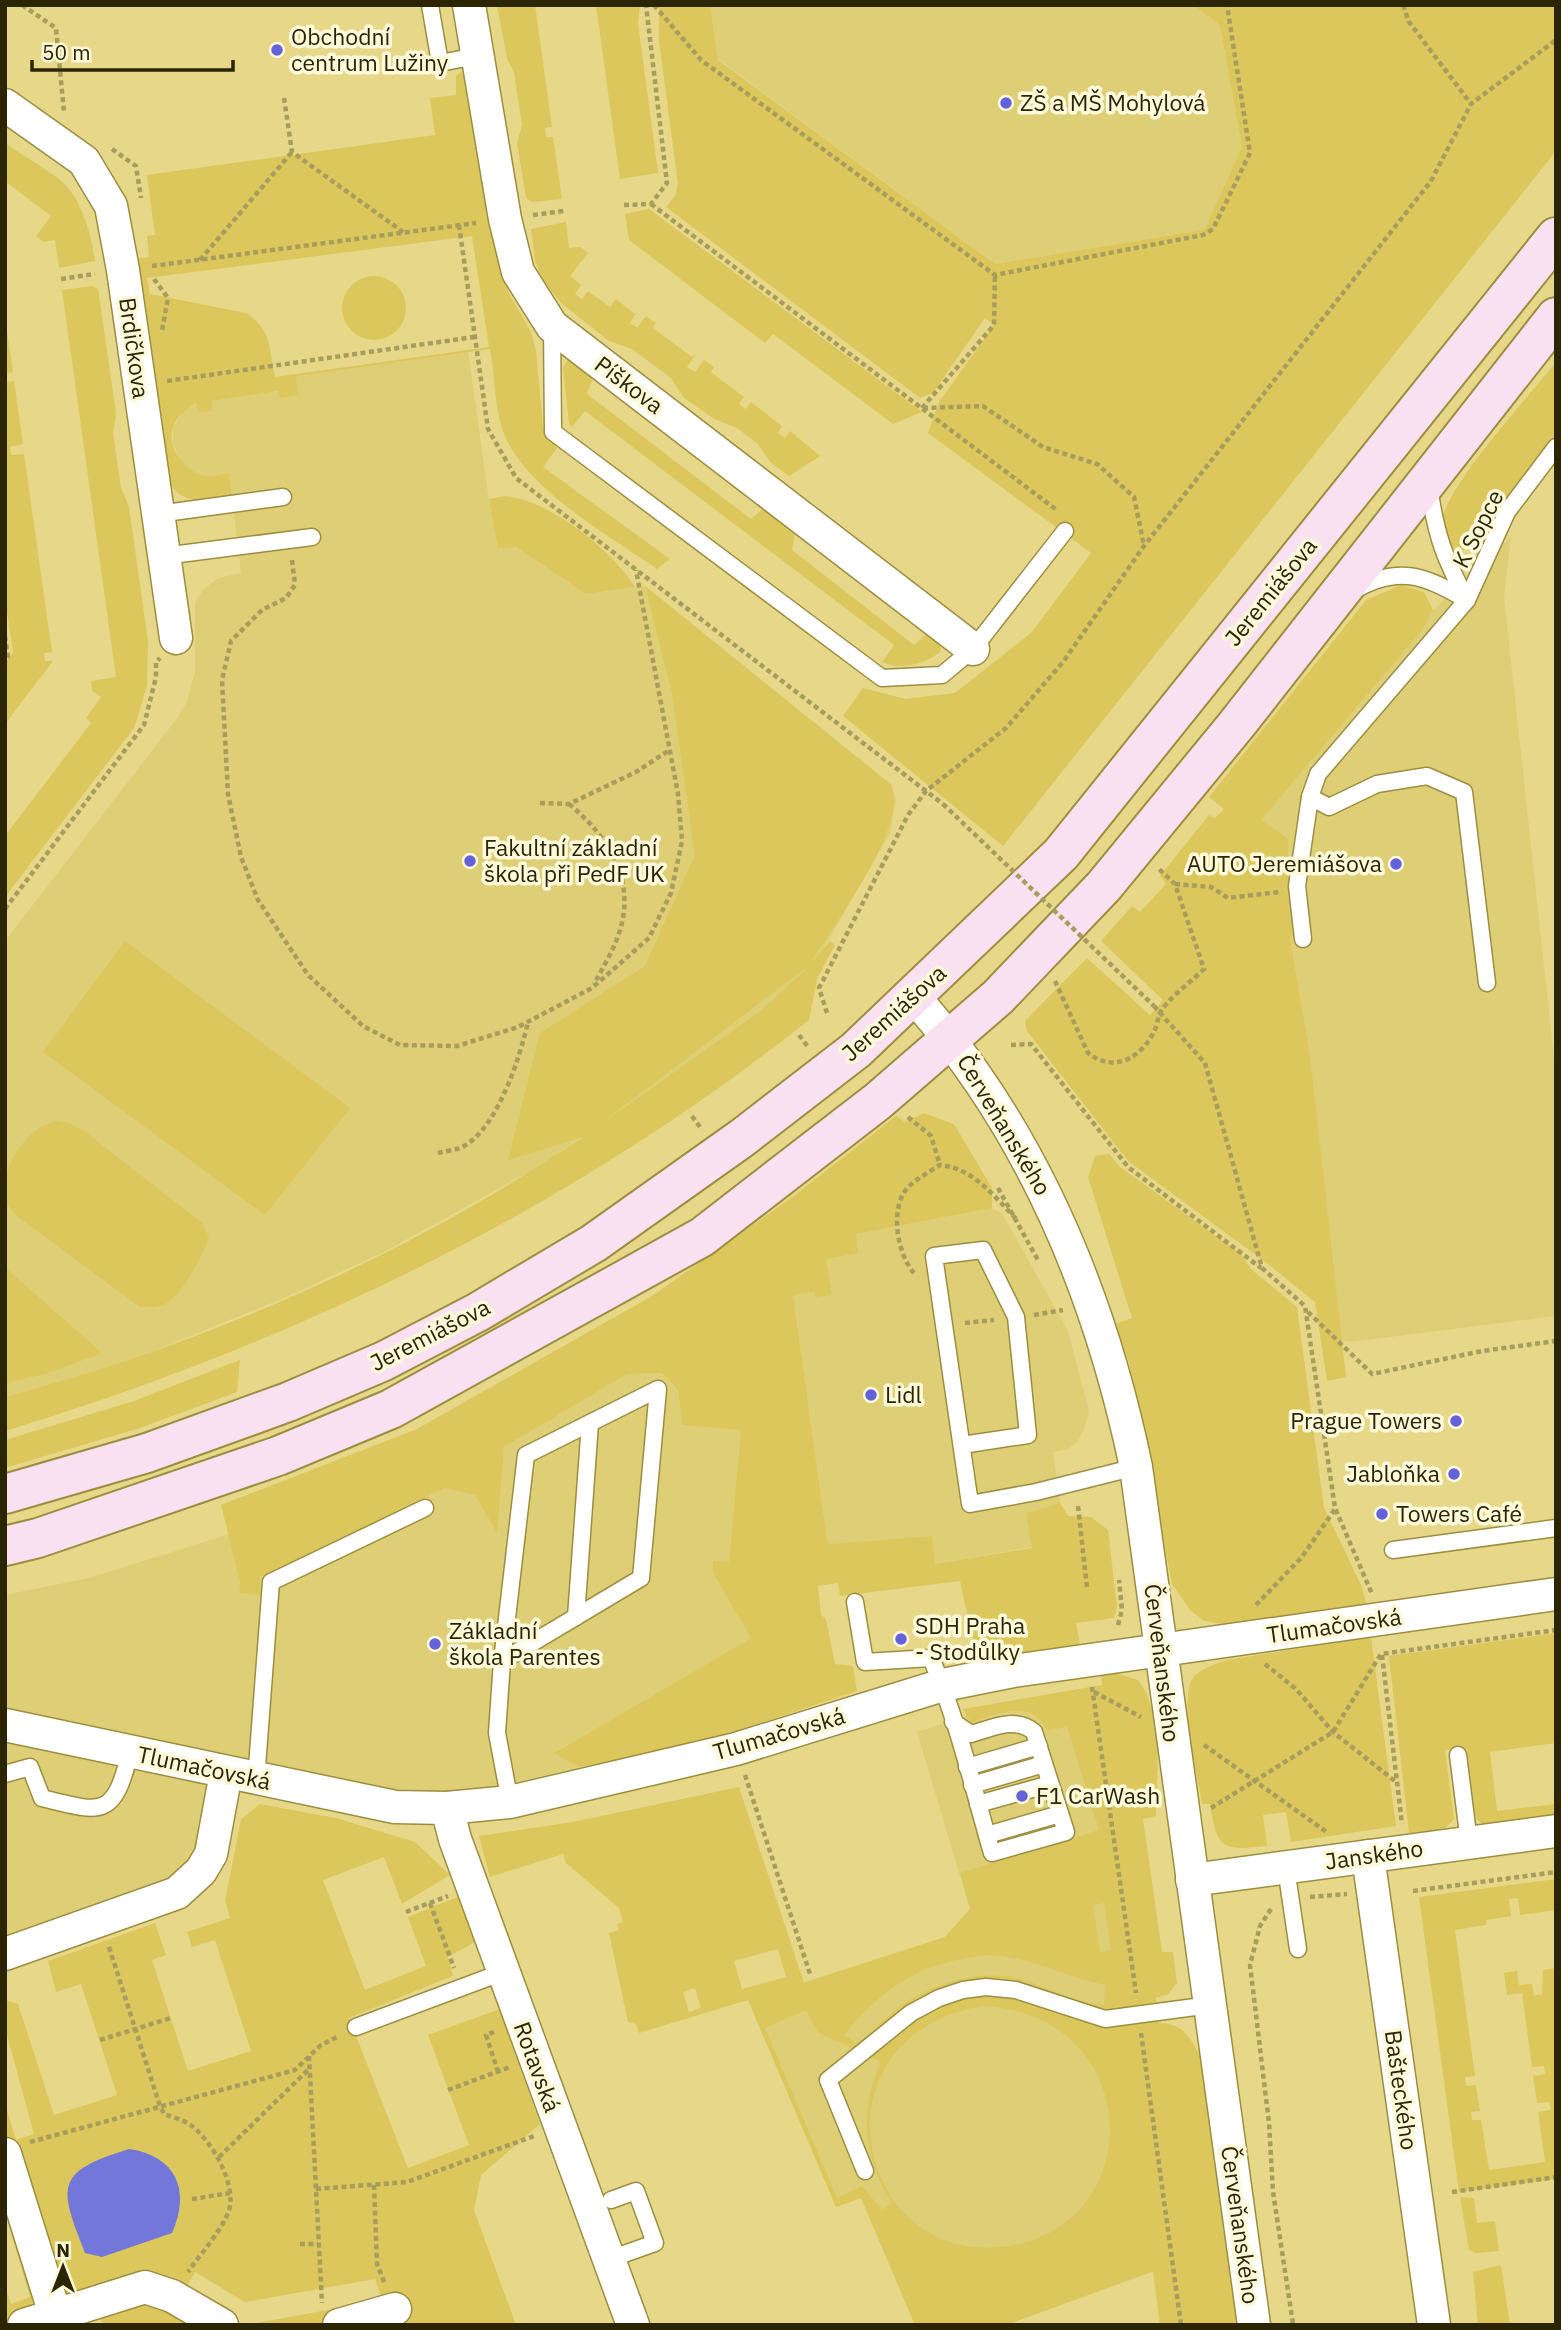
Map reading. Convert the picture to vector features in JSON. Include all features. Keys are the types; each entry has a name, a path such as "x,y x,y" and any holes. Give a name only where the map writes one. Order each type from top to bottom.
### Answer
{"main road":[{"name":"Jeremiášova","path":"5,1494 146,1453 288,1402 384,1361 478,1312 594,1244 742,1138 856,1050 914,998 1061,854 1556,237"},
{"name":"Jeremiášova","path":"5,1546 38,1538 278,1456 391,1409 702,1237 878,1101 998,998 1104,886 1237,724 1556,317"}],"street":[{"name":"Píškova","path":"469,5 505,219 517,272 552,326 973,649"},
{"name":"Brdičkova","path":"5,105 84,161 111,206 123,270 176,638"},
{"path":"914,998 951,1039"},
{"name":"Červeňanského","path":"951,1039 1030,1163 1073,1252 1115,1372 1136,1467 1254,2325"},
{"name":"Tlumačovská","path":"5,1725 395,1807 447,1808 510,1802 736,1749 943,1685 1556,1594"},
{"path":"5,1954 167,1899 201,1871 211,1854 241,1776"},
{"name":"Rotavská","path":"447,1808 503,1972 633,2325"},
{"name":"Janského","path":"1192,1880 1556,1831"},
{"name":"Bašteckého","path":"1368,1856 1434,2325"},
{"path":"12,2150 55,2314"},
{"path":"24,2325 145,2287 172,2295 222,2325"},
{"path":"331,2318 395,2309"}],"lane":[{"path":"430,5 440,64 477,56"},
{"path":"552,326 553,432 882,678 942,675 973,649 1065,531"},
{"name":"K Sopce","path":"1303,940 1297,886 1310,797 1318,774 1467,600 1507,512 1556,447"},
{"path":"1428,479 1435,528 1445,559 1467,600"},
{"path":"158,514 283,497"},
{"path":"164,556 312,537"},
{"path":"1331,604 1363,585 1399,575 1429,578 1467,600"},
{"path":"1310,797 1329,807 1377,784 1427,776 1464,792 1488,983"},
{"path":"962,1445 1028,1435 1016,1317 983,1250 934,1256 970,1504 1036,1492 1136,1467"},
{"path":"502,1661 641,1578 657,1388 526,1455 502,1661 497,1733 510,1802"},
{"path":"576,1617 590,1423"},
{"path":"241,1776 271,1582 425,1507"},
{"path":"1393,1550 1556,1528"},
{"path":"855,1602 865,1661 931,1658 943,1685 953,1722 987,1835 1060,1814 1034,1732 1026,1724 1011,1723 971,1734 953,1722"},
{"path":"967,1767 1039,1746"},
{"path":"5,1774 30,1767 42,1798 90,1810 110,1803 122,1785 130,1752"},
{"path":"1458,1755 1469,1842"},
{"path":"972,1784 1044,1764"},
{"path":"978,1804 1051,1784"},
{"path":"1286,1868 1298,1949"},
{"path":"356,2028 503,1972"},
{"path":"864,2171 828,2080 911,2013 939,1998 986,1987 1016,1990 1105,2019 1210,2006"},
{"path":"607,2260 655,2243 636,2191 611,2200"}],"path":[{"path":"22,5 56,28 61,80"},
{"path":"646,5 667,183 651,204"},
{"path":"654,5 701,60 995,275 1203,235 1213,229 1250,153 1227,5"},
{"path":"1403,5 1409,22 1471,104"},
{"path":"827,1013 820,988 908,815 926,791 1006,728 1063,662 1144,546 1431,181 1471,104 1556,40"},
{"path":"284,98 292,152 403,232"},
{"path":"200,260 292,152"},
{"path":"624,205 651,204 1071,521 1065,531"},
{"path":"61,279 564,211"},
{"path":"458,225 488,429 516,478 943,804 1161,1012 1205,1063 1262,1268"},
{"path":"922,408 994,325 995,275"},
{"path":"140,384 474,337"},
{"path":"922,408 983,406 1043,447 1097,464 1134,497 1144,546"},
{"path":"289,539 295,585 286,598 262,610 231,641 222,680 228,794 241,857 258,900 308,975 363,1026 400,1045 457,1046 528,1021 592,988 649,938 671,893 682,841 678,794 636,570"},
{"path":"5,636 8,657 5,662"},
{"path":"5,909 144,725 156,677 156,662 176,638"},
{"path":"540,803 569,804 636,772 668,750"},
{"path":"569,804 592,823 612,848 621,879 624,908 619,935 592,988"},
{"path":"1055,980 1084,1047 1099,1060 1121,1062 1135,1056 1147,1044 1161,1012 1204,969 1175,884 1156,866"},
{"path":"1175,884 1211,887 1228,898 1271,892"},
{"path":"438,1153 464,1146 483,1129 521,1055 528,1021"},
{"path":"799,1035 809,1048"},
{"path":"1011,1045 1031,1044 1128,1167 1262,1268 1305,1306 1335,1508 1375,1605"},
{"path":"692,1116 703,1130"},
{"path":"907,1116 931,1136 940,1165"},
{"path":"916,1276 904,1261 896,1212 905,1190 940,1165 957,1166 980,1183 1017,1220"},
{"path":"998,1188 1039,1262"},
{"path":"943,1312 958,1324 1063,1310"},
{"path":"1306,1311 1372,1374 1482,1351 1556,1341"},
{"path":"1078,1506 1087,1588"},
{"path":"1256,1605 1302,1557 1335,1508"},
{"path":"1118,1625 1122,1610 1119,1576"},
{"path":"1381,1654 1556,1630"},
{"path":"1380,1646 1403,1830"},
{"path":"1205,1817 1215,1803 1256,1781 1333,1732 1381,1654"},
{"path":"1255,1656 1296,1689 1333,1732 1397,1783"},
{"path":"1091,1683 1137,2002"},
{"path":"1093,1691 1171,1733 1202,1743 1339,1840"},
{"path":"736,1749 810,1974"},
{"path":"1413,1891 1556,1872"},
{"path":"1290,1899 1374,1892"},
{"path":"406,1912 451,1895"},
{"name":"Červeňanského","path":"1290,1899 1276,1901 1260,1926 1250,1965 1269,2123 1273,2192 1293,2324"},
{"path":"430,1903 462,1988"},
{"path":"101,1922 160,2106 164,2114 189,2124 219,2157 230,2193 227,2215 172,2295"},
{"path":"100,2040 171,2018"},
{"path":"1140,2026 1181,2325"},
{"path":"12,2150 295,2070 321,2045 356,2028"},
{"path":"498,2031 486,2035 498,2072"},
{"path":"309,2056 318,2244 331,2318"},
{"path":"448,2090 521,2063"},
{"path":"219,2157 310,2068"},
{"path":"316,2189 407,2182 559,2127"},
{"path":"1452,2192 1556,2177"},
{"path":"374,2185 377,2264 395,2309"},
{"path":"192,2199 230,2193"},
{"path":"299,2244 318,2244"}],"shaded area":[{"path":"497,5 535,5 552,127 545,128 546,137 553,137 562,199 532,202 526,198 517,143 522,125 514,72 507,59"},
{"path":"596,5 640,5 638,23 658,173 620,179"},
{"path":"659,5 710,5 718,60 995,264 1204,230 1242,147 1220,25 1193,5 1556,5 1556,151 1003,846 843,716 863,688 905,699 955,693 1031,633 1091,553 928,433 939,402 994,325 985,318 933,393 920,398 666,207 675,196 678,184 659,41"},
{"name":"ZŠ a MŠ Mohylová","path":"710,5 1193,5 1220,25 1242,147 1204,230 995,264 718,59"},
{"path":"461,72 472,80 501,264 508,292 531,332 536,350 543,427 557,448 543,467 670,559 657,569 568,507 527,470 512,449 502,428 490,349 296,376 298,395 279,398 278,391 212,401 213,411 198,412 196,403 173,427 172,443 175,451 185,465 199,474 209,476 229,473 232,496 208,500 190,499 175,490 161,471 131,260 149,257 147,236 155,235 147,175 435,135 430,98 456,95 456,76","holes":["472,236 489,347 275,377 268,341 261,326 254,319 246,313 150,294 147,278"]},
{"path":"5,143 56,177 72,193 91,238 95,261 59,268 55,240 44,242 36,236 51,216 5,181"},
{"path":"649,209 922,412 893,424 773,334 765,343 629,240 625,214"},
{"path":"566,222 569,248 580,247 588,253 570,276 581,285 575,294 582,299 588,291 610,307 616,299 635,314 638,310 630,323 637,328 646,316 656,323 653,328 692,357 696,354 687,367 695,372 704,360 714,367 711,372 744,397 739,404 746,409 751,402 782,426 778,433 785,438 790,431 820,456 789,476 771,463 758,444 737,428 714,419 684,398 671,378 632,349 609,341 561,303 542,279 535,260 531,229"},
{"path":"374,276 386,278 397,285 404,296 404,320 397,331 386,338 374,340 362,338 351,331 344,320 342,308 344,296 351,285 362,278"},
{"path":"92,286 98,289 116,413 113,433 121,488 129,507 148,641 147,686 134,728 5,897 5,836 91,723 86,718 101,697 92,691 91,681 116,677 62,290"},
{"path":"5,318 13,372 5,373"},
{"name":"Fakultní základní škola při PedF UK","path":"468,351 489,500 516,547 586,594 645,586 891,784 896,800 890,833 818,958 760,1011 543,1164 384,1252 284,1298 158,1349 79,1377 5,1397 5,941 175,721 187,702 195,672 195,603 203,590 218,578 241,573 229,474 208,477 192,471 180,460 173,444 173,427 183,413 197,403 198,412 213,410 212,401 279,391 297,395 295,376"},
{"path":"568,359 578,360 595,372 587,394 751,519 766,506 796,528 792,550 914,645 932,630 941,640 940,652 912,665 896,666 882,662 894,645 585,411 572,427 569,424 563,368"},
{"path":"1556,362 1556,438 1509,499 1497,498 1478,542 1464,550 1454,549 1442,529 1443,515 1451,497 1494,437"},
{"path":"14,381 23,444 10,447 11,455 24,454 52,652 44,653 45,661 53,661 5,724 5,664 13,652 5,599 5,382"},
{"path":"505,496 541,507 578,529 611,558 635,587 586,594 516,547 498,548 489,499"},
{"path":"1511,537 1504,597 1556,1076 1556,1316 1350,1342 1341,1340 1310,1055 1290,936 1294,934 1288,887 1261,820 1423,629 1433,610"},
{"path":"1401,585 1424,592 1433,610 1423,629 1261,820 1288,839 1288,887 1294,934 1290,937 1310,1055 1346,1377 1327,1381 1315,1302 1128,1161 1027,1031 1025,1021 1087,958 1150,1015 1163,1000 1101,941 1132,906 1140,912 1166,884 1160,876 1209,815 1215,818 1224,809 1209,797 1366,600"},
{"path":"645,586 891,785 894,803 880,849 851,901 811,963 830,941 835,945 817,979 809,1020 718,1089 624,1152 527,1210 427,1263 325,1312 220,1356 114,1396 5,1431 5,1397 156,1350 305,1291 448,1220 583,1137 508,1160 540,1033 645,966 695,855 672,693","holes":["805,970 760,1011 599,1125"]},
{"path":"125,941 350,1108 265,1215 43,1052"},
{"path":"924,1113 954,1124 992,1188 992,1208 856,1234 858,1253 826,1259 832,1295 815,1297 814,1292 793,1295 827,1539 830,1544 932,1536 935,1564 1032,1548 1026,1513 1060,1503 1068,1516 1091,1517 1108,1530 1117,1607 1114,1618 1076,1623 1080,1644 977,1659 960,1581 840,1596 838,1583 818,1586 821,1615 826,1619 835,1664 853,1666 857,1691 703,1742 579,1767 554,1753 751,1638 713,1573 713,1561 729,1562 741,1430 682,1425 678,1390 661,1373 627,1374 504,1447 497,1533 475,1495 445,1488 260,1577 261,1595 239,1593 240,1582 221,1505 417,1429 652,1296 794,1196 896,1116 905,1122"},
{"path":"56,1121 69,1123 84,1131 202,1223 209,1237 206,1244 186,1283 167,1303 140,1307 18,1217 7,1204 7,1174 18,1150 35,1132"},
{"path":"1109,1154 1120,1167 1241,1254 1251,1269 1297,1307 1324,1508 1362,1587 1366,1604 1223,1624 1204,1621 1190,1610 1172,1584 1129,1362 1114,1324 1132,1318 1088,1177 1095,1156"},
{"path":"992,1208 1002,1213 1068,1331 1089,1411 1077,1442 1068,1449 1053,1452 1060,1503 1027,1513 1032,1547 935,1564 931,1536 830,1544 827,1539 793,1294 815,1292 826,1258 856,1234"},
{"path":"5,1267 102,1353 45,1374 5,1383"},
{"path":"240,1360 237,1392 140,1428 5,1468 5,1440 134,1401"},
{"path":"660,1373 678,1390 682,1425 741,1430 729,1563 713,1562 713,1573 751,1638 555,1752 579,1767 495,1787 449,1793 363,1789 216,1760 196,1852 183,1873 5,1936 5,1595 89,1578 230,1534 240,1582 239,1593 261,1594 260,1578 445,1488 475,1495 496,1531 504,1447 627,1374"},
{"path":"1556,1633 1556,1743 1490,1752 1497,1811 1556,1804 1556,1815 1484,1825 1476,1819 1467,1749 1445,1750 1454,1819 1443,1831 1409,1833 1389,1656"},
{"path":"1371,1637 1396,1826 1291,1842 1286,1812 1263,1815 1267,1846 1240,1848 1224,1844 1216,1830 1210,1804 1202,1804 1193,1758 1188,1703 1193,1678 1204,1669 1227,1660"},
{"path":"1115,1673 1138,1680 1152,1709 1158,1764 1156,1816 1143,1819 1162,1952 1173,1952 1177,1983 1168,1994 1156,1998 1159,2023 1179,2028 1200,2055 1237,2325 1160,2325 1153,2271 1006,2325 915,2325 861,2198 836,2207 748,2000 639,2033 636,2024 628,2022 609,1933 619,1930 617,1924 623,1922 619,1908 566,1863 563,1854 490,1877 479,1836 573,1822 739,1787 804,1983 945,1937 970,1909 960,1873 1099,1830 1067,1727 1048,1731 1041,1721 1032,1715 1014,1711 971,1723 963,1709 1102,1685 1101,1675","holes":["1104,1903 1111,1950 1100,1952 1093,1905","778,1949 786,1977 742,1989 734,1961","991,1955 1022,1960 1105,1985 1104,2005 1070,1998 1016,1978 984,1976 951,1982 921,1994 894,2011 856,2043 844,2035 892,1988 926,1969","695,1988 701,2008 689,2012 683,1992","983,2006 1037,2018 1076,2044 1100,2080 1110,2121 1105,2163 1087,2200 1055,2230 1009,2246 956,2244 915,2223 886,2188 872,2146 873,2101 891,2059 927,2026","806,2010 818,2032 881,2062 869,2098 867,2134 875,2169 892,2203 882,2210 862,2186 837,2198 765,2028"]},
{"path":"1017,1709 1042,1719 1049,1731 1067,1727 1108,1856 1164,2268 1006,2325 915,2325 861,2198 836,2207 748,2000 945,1937 970,1909 917,1732 967,1716 971,1723"},
{"path":"260,1804 336,1818 415,1842 450,1875 402,1904 384,1857 323,1880 365,1990 426,1966 408,1917 460,1896 477,1941 448,1957 453,1976 349,2018 408,2168 469,2145 428,2035 500,2009 540,2124 481,2175 474,2210 516,2325 246,2325 382,2300 375,2279 245,2302 195,2272 184,2291 236,2325 103,2325 99,2315 68,2325 5,2325 5,2286 11,2304 30,2297 5,2213 5,2103 16,2140 34,2134 5,2028 5,2000 18,2004 54,2115 117,2095 81,1984 56,1992 48,1961 155,1923 166,1955 152,1960 188,2071 251,2051 215,1940 192,1947 187,1932 230,1918 225,1901 241,1819"},
{"path":"1556,1879 1556,1910 1520,1915 1518,1898 1509,1899 1511,1916 1486,1920 1486,1925 1455,1930 1475,2076 1465,2077 1466,2086 1476,2085 1480,2111 1471,2112 1472,2120 1481,2120 1489,2170 1545,2162 1538,2112 1551,2110 1549,2102 1537,2103 1533,2076 1545,2074 1544,2066 1532,2067 1522,1993 1507,1995 1504,1973 1517,1971 1519,1985 1532,1984 1534,1996 1542,1994 1543,1970 1556,1968 1556,2179 1459,2192 1419,1897"},
{"path":"129,2149 158,2159 168,2167 175,2178 180,2203 172,2233 102,2257 85,2253 70,2211 69,2184 75,2174 87,2165"},
{"path":"1460,2197 1474,2198 1477,2223 1495,2221 1499,2251 1476,2253 1469,2250"},
{"path":"1501,2265 1510,2325 1478,2325 1473,2272"}],"place":[{"name":"Obchodní centrum Lužiny","path":"277,50"},
{"name":"ZŠ a MŠ Mohylová","path":"1006,103"},
{"name":"Fakultní základní škola při PedF UK","path":"470,861"},
{"name":"AUTO Jeremiášova","path":"1396,864"},
{"name":"Lidl","path":"871,1395"},
{"name":"Prague Towers","path":"1456,1421"},
{"name":"Jabloňka","path":"1454,1474"},
{"name":"Towers Café","path":"1382,1514"},
{"name":"SDH Praha - Stodůlky","path":"901,1639"},
{"name":"Základní škola Parentes","path":"435,1644"},
{"name":"F1 CarWash","path":"1022,1796"}]}
